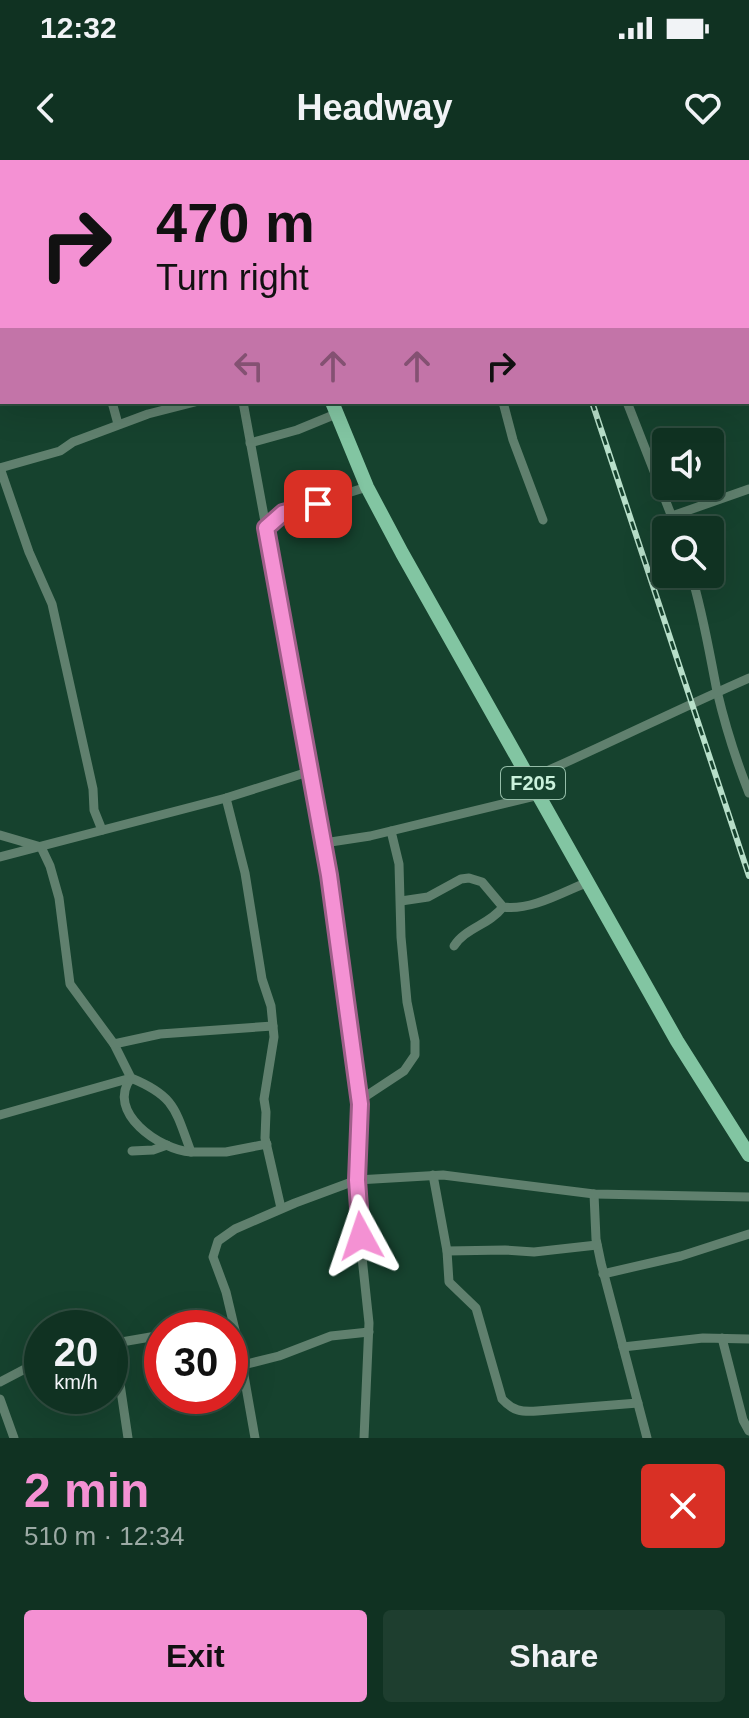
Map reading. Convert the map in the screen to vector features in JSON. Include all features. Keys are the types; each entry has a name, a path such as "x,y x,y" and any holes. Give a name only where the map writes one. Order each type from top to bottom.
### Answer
{"main road":[{"name":"F205","path":"334,408 367,487 677,1041 749,1155"}],"street":[{"path":"113,404 118,424"},
{"path":"102,830 94,810 93,789 52,604 5,500 0,468 60,451 73,442 118,424 185,404"},
{"path":"243,404 324,843 360,1100 357,1210 369,1332 364,1438"},
{"path":"504,404 513,440 543,520"},
{"path":"628,404 672,516 749,489"},
{"path":"250,443 297,430 334,408"},
{"path":"266,528 283,513 367,487"},
{"path":"695,588 703,612 717,692 736,760 749,793"},
{"path":"531,778 749,678"},
{"path":"0,857 226,798 311,771"},
{"path":"324,843 391,831 540,795"},
{"path":"226,798 245,873 260,966 271,1006 273,1026 264,1099 267,1144 281,1208"},
{"path":"360,1100 404,1071 415,1055 407,1002 399,864 391,831"},
{"path":"0,835 41,847 59,898 70,984 114,1044 131,1078"},
{"path":"401,901 428,897 461,879 469,878 482,882 503,907"},
{"path":"454,946 460,935 486,924 503,907 525,906 588,882"},
{"path":"114,1044 160,1034 273,1026"},
{"path":"131,1078 123,1094 130,1116 138,1126 167,1145 180,1151 226,1152 267,1144"},
{"path":"0,1115 131,1078 156,1088 166,1096 191,1152"},
{"path":"132,1151 153,1150 167,1145"},
{"path":"433,1175 447,1251 449,1282 476,1308 502,1399 511,1409 521,1412 638,1403"},
{"path":"230,1310 213,1257 215,1246 222,1236 281,1208 357,1180 466,1176 594,1194 749,1197"},
{"path":"594,1194 597,1245 603,1274 647,1438"},
{"path":"603,1274 681,1256 749,1234"},
{"path":"447,1251 534,1252 597,1245"},
{"path":"248,1364 279,1356 331,1336 369,1332"},
{"path":"623,1347 722,1338 749,1339"},
{"path":"722,1338 743,1420 749,1431"},
{"path":"0,1382 24,1369"},
{"path":"248,1395 255,1438"},
{"path":"0,1399 14,1438"},
{"path":"124,1414 128,1438"}],"railway":[{"path":"593,404 749,876"}],"route":[{"path":"318,504 283,513 266,528 329,875 360,1104 357,1210 361,1236"}]}
